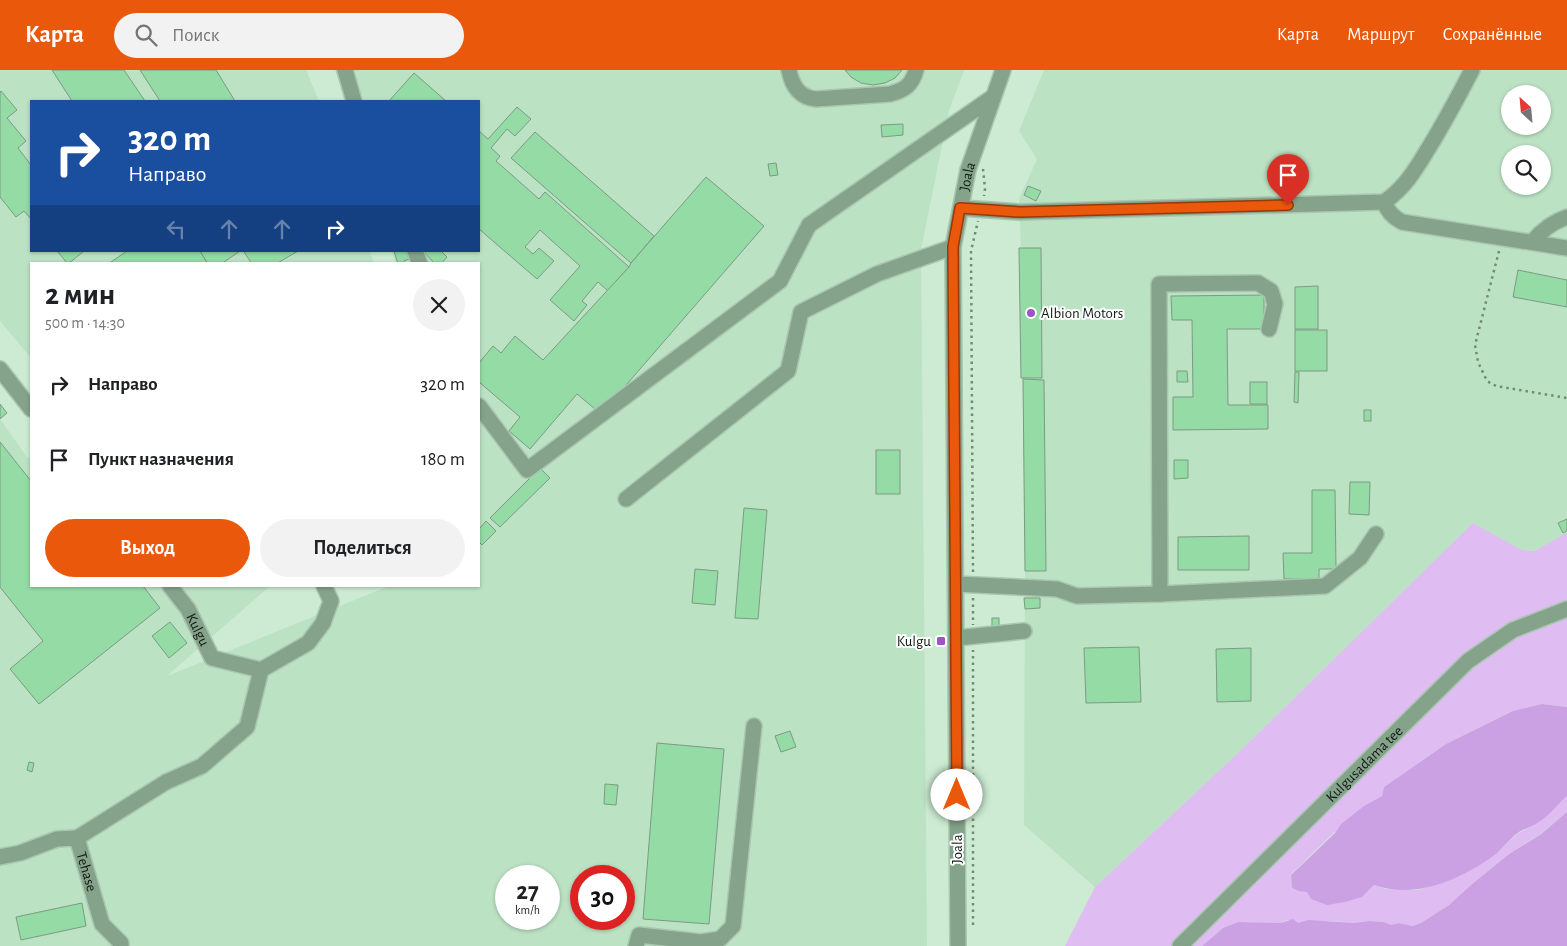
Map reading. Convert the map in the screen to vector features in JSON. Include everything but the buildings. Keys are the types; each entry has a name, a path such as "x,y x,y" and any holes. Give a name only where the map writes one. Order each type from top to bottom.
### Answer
{"street":[{"path":"344,70 354,100"},
{"path":"789,70 796,89 805,97 816,99 898,92 911,83 916,70"},
{"name":"Joala","path":"958,946 953,247 968,170 1003,70"},
{"path":"960,208 1020,212 1384,202 1402,188 1413,173 1450,113 1472,70"},
{"path":"480,407 527,470 780,281 809,225 993,98"},
{"path":"1384,202 1393,217 1402,222 1567,248"},
{"path":"1532,242 1542,230 1555,221 1567,217"},
{"path":"626,499 788,371 801,312 877,274 953,247"},
{"path":"1160,594 1159,284 1258,283 1271,291 1275,304 1270,329"},
{"path":"0,369 30,407"},
{"path":"956,584 1057,589 1077,596 1325,586 1360,558 1376,534"},
{"name":"Kulgu","path":"171,587 188,609 212,658 262,670"},
{"path":"78,838 166,782 202,766 247,728 262,670 308,642 323,623 331,601 324,587"},
{"name":"Kulgusadama tee","path":"1180,946 1468,661 1513,630 1567,609"},
{"path":"956,638 1024,631"},
{"path":"636,946 639,935 701,942 720,939 733,926 754,726"},
{"name":"Tehase","path":"0,857 20,853 57,839 78,838 102,924 121,943 121,946"}],"path":[{"path":"973,926 971,251 985,189 982,166"},
{"path":"1502,237 1474,345 1478,362 1487,381 1496,386 1567,398"}],"shaded area":[{"path":"0,70 306,70 319,100 30,100 30,252 370,252 373,262 30,262 30,357 0,321"},
{"path":"335,70 964,70 949,111 921,250 927,946 0,946 0,419 27,457 30,458 30,587 269,587 167,676 387,587 480,587 480,262 395,262 392,252 480,252 480,100 345,100"},
{"path":"1044,70 1567,70 1567,533 1534,551 1522,550 1473,524 1240,751 1095,887 1024,825 1025,571 1019,199 1037,159 1019,131"},
{"path":"1473,523 1522,550 1534,551 1567,533 1567,707 1542,704 1513,711 1446,744 1384,787 1382,796 1334,832 1291,874 1292,888 1298,891 1362,897 1374,885 1385,889 1418,890 1446,881 1498,852 1517,834 1541,821 1567,796 1567,812 1540,834 1509,854 1449,905 1413,926 1369,921 1354,923 1329,921 1298,923 1287,920 1281,923 1238,922 1223,928 1202,946 1065,946 1095,887 1240,751"},
{"path":"1542,704 1567,707 1567,796 1546,817 1512,837 1496,854 1468,872 1438,884 1406,890 1374,885 1362,897 1327,905 1311,899 1307,892 1292,888 1291,875 1335,833 1341,824 1364,806 1382,796 1384,787 1446,744 1513,711"},
{"path":"1567,812 1567,946 1202,946 1223,928 1238,922 1281,923 1293,919 1298,923 1308,920 1354,923 1369,921 1413,926 1449,905 1509,854 1541,834"}],"place":[{"name":"Albion Motors","path":"1031,313"},
{"name":"Kulgu","path":"941,641"}],"route":[{"path":"957,795 953,247 960,208 1020,212 1288,205"}]}
